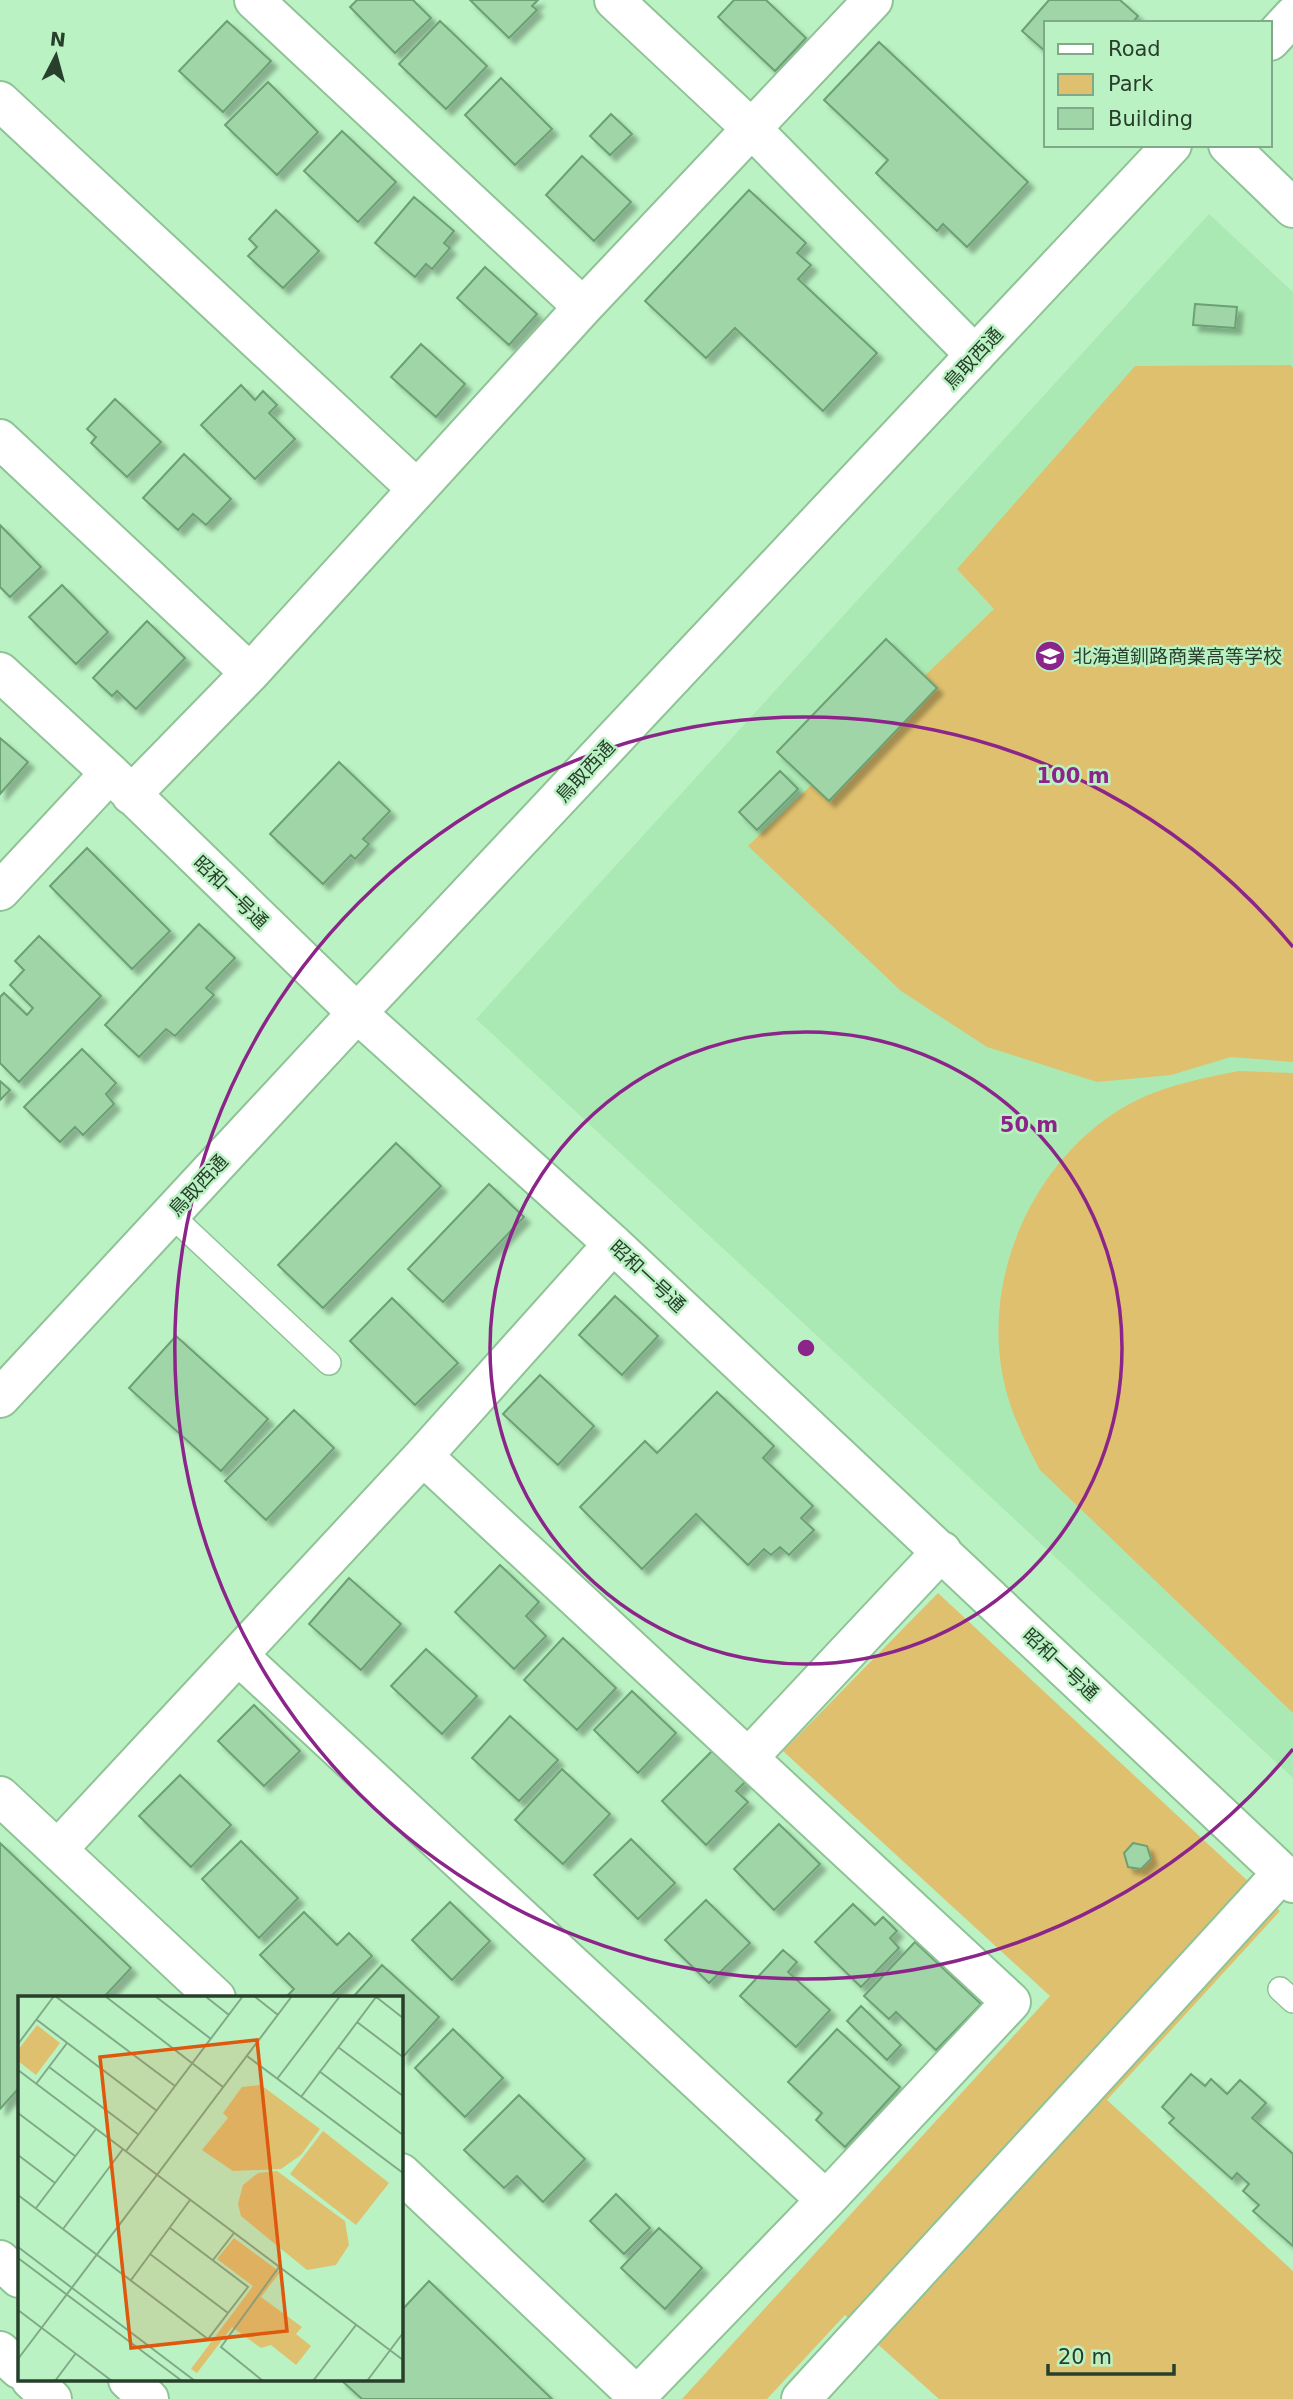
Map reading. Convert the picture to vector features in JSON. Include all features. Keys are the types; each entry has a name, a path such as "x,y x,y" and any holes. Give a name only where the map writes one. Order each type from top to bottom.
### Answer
{"street":[{"path":"254,0 583,307"},
{"path":"614,0 752,129 975,355"},
{"path":"0,891 250,673 583,307 873,0"},
{"path":"1272,39 1293,16"},
{"path":"0,101 417,489"},
{"name":"鳥取西通","path":"0,1398 357,1013 1170,147"},
{"path":"1230,147 1293,208"},
{"path":"0,439 250,673"},
{"name":"昭和一号通","path":"0,673 121,784 357,1013 613,1244 1288,1878"},
{"path":"58,1849 424,1456 613,1244"},
{"path":"402,2174 637,2396 826,2200 1011,2002 424,1456"},
{"path":"749,1757 942,1551"},
{"path":"239,1656 826,2200"},
{"path":"0,1796 214,1996"},
{"path":"801,2399 1288,1878"},
{"path":"0,2260 18,2277"},
{"path":"0,2351 18,2368"},
{"path":"33,2382 51,2399"},
{"path":"130,2382 149,2399"}],"lane":[{"path":"170,1214 329,1363"}],"shaded area":[{"name":"北海道釧路商業高等学校","path":"1209,214 1293,292 1293,1778 476,1019"}],"green space":[{"path":"1291,365 1293,1062 1231,1057 1171,1075 1097,1082 987,1047 901,991 748,846 994,609 957,569 1135,366"},
{"path":"1239,1071 1293,1073 1293,1713 1040,1470 1008,1398 998,1332 1002,1292 1011,1252 1026,1214 1047,1179 1073,1148 1103,1121 1149,1094"},
{"path":"938,1593 1280,1911 1107,2100 1293,2271 1293,2399 939,2399 845,2315 767,2399 682,2399 1050,1996 783,1751"}],"building":[{"path":"357,0 413,0 431,18 395,53 350,7"},
{"path":"470,0 538,0 532,6 537,10 509,38"},
{"path":"734,0 766,0 806,38 775,71 718,17"},
{"path":"1049,0 1120,0 1138,16 1134,21 1044,21 1044,50 1022,31"},
{"path":"227,21 271,61 223,112 179,71"},
{"path":"440,21 487,66 446,109 399,64"},
{"path":"879,42 1028,182 967,247 943,224 937,231 876,173 888,160 824,100"},
{"path":"501,78 552,129 515,165 465,115"},
{"path":"268,82 318,132 277,175 225,125"},
{"path":"611,114 632,134 610,155 590,136"},
{"path":"342,131 396,182 358,222 304,171"},
{"path":"582,156 631,202 594,241 546,195"},
{"path":"749,190 806,243 797,253 811,265 798,279 877,353 823,411 735,328 706,358 645,301"},
{"path":"414,197 454,231 444,243 450,248 432,269 426,264 415,277 375,243"},
{"path":"276,210 319,251 283,288 248,256 257,247 249,239"},
{"path":"485,267 537,314 509,345 457,298"},
{"path":"1195,304 1237,307 1235,328 1193,325"},
{"path":"421,344 465,384 436,417 391,377"},
{"path":"241,385 255,400 263,391 277,405 269,413 295,439 255,479 201,425"},
{"path":"115,399 161,442 127,477 91,443 96,437 87,429"},
{"path":"184,454 231,499 206,525 193,514 178,530 143,498"},
{"path":"0,525 41,567 10,597 0,587"},
{"path":"62,585 108,632 76,664 29,617"},
{"path":"147,621 185,658 136,709 117,691 112,696 93,678"},
{"path":"886,639 937,688 829,801 777,752"},
{"path":"0,738 28,762 0,794"},
{"path":"339,762 390,811 363,839 369,844 355,859 351,855 323,884 270,834"},
{"path":"780,771 798,789 757,830 739,812"},
{"path":"87,848 170,931 132,969 50,886"},
{"path":"199,924 235,958 206,988 214,995 175,1036 166,1029 139,1057 105,1025"},
{"path":"39,936 101,996 19,1082 0,1063 0,997 4,993 27,1015 33,1008 10,985 24,970 15,961"},
{"path":"82,1049 116,1083 106,1094 114,1104 83,1135 75,1127 60,1142 24,1107"},
{"path":"0,1081 10,1090 0,1100"},
{"path":"396,1143 441,1186 323,1308 278,1265"},
{"path":"489,1184 524,1217 443,1302 408,1269"},
{"path":"615,1296 658,1336 622,1375 579,1335"},
{"path":"392,1298 458,1363 415,1405 350,1341"},
{"path":"176,1336 268,1419 221,1471 129,1388"},
{"path":"540,1375 594,1426 558,1465 503,1414"},
{"path":"717,1392 774,1446 763,1458 813,1506 801,1518 814,1530 789,1555 780,1547 771,1555 764,1549 748,1565 696,1514 642,1569 580,1507 645,1441 657,1453"},
{"path":"294,1410 334,1448 266,1520 225,1481"},
{"path":"500,1565 539,1602 526,1616 546,1636 514,1669 455,1612"},
{"path":"349,1578 401,1624 361,1670 309,1624"},
{"path":"563,1638 616,1688 577,1730 524,1680"},
{"path":"426,1649 477,1696 442,1734 391,1686"},
{"path":"632,1691 676,1733 638,1773 594,1730"},
{"path":"254,1705 300,1751 264,1786 218,1741"},
{"path":"510,1716 558,1760 519,1801 472,1758"},
{"path":"713,1750 745,1782 736,1791 748,1802 706,1845 662,1801"},
{"path":"562,1769 610,1814 563,1864 515,1820"},
{"path":"180,1775 231,1825 191,1867 139,1816"},
{"path":"779,1824 820,1864 774,1910 734,1869"},
{"path":"631,1839 675,1883 638,1919 594,1875"},
{"path":"241,1841 298,1898 259,1938 202,1879"},
{"path":"0,1843 131,1968 105,1996 18,1996 18,2089 0,2109"},
{"path":"1133,1843 1147,1846 1151,1859 1141,1869 1128,1867 1124,1853"},
{"path":"706,1900 750,1943 709,1983 665,1940"},
{"path":"450,1902 490,1941 452,1980 412,1940"},
{"path":"853,1904 875,1925 883,1917 897,1931 890,1938 899,1948 861,1987 815,1942"},
{"path":"304,1912 337,1945 349,1933 372,1956 331,1996 287,1996 294,1989 260,1955"},
{"path":"915,1942 981,2004 936,2050 896,2012 889,2019 864,1996"},
{"path":"783,1950 797,1962 788,1972 830,2010 796,2047 740,1996"},
{"path":"382,1965 439,2017 402,2058 402,1996 354,1996"},
{"path":"861,2006 901,2045 887,2060 847,2021"},
{"path":"453,2029 503,2078 465,2117 415,2068"},
{"path":"837,2029 900,2087 845,2147 816,2120 822,2113 788,2082"},
{"path":"1191,2074 1205,2086 1211,2079 1227,2094 1240,2080 1266,2103 1252,2118 1293,2154 1293,2246 1253,2211 1259,2205 1243,2191 1249,2184 1237,2173 1232,2179 1169,2123 1174,2118 1162,2107"},
{"path":"519,2095 585,2159 543,2202 517,2176 504,2188 464,2150"},
{"path":"616,2194 650,2228 624,2254 590,2221"},
{"path":"659,2228 702,2268 665,2309 621,2268"},
{"path":"429,2281 552,2399 362,2399 343,2382 402,2382 402,2310"}],"place":[{"name":"北海道釧路商業高等学校","path":"1050,656"}]}
